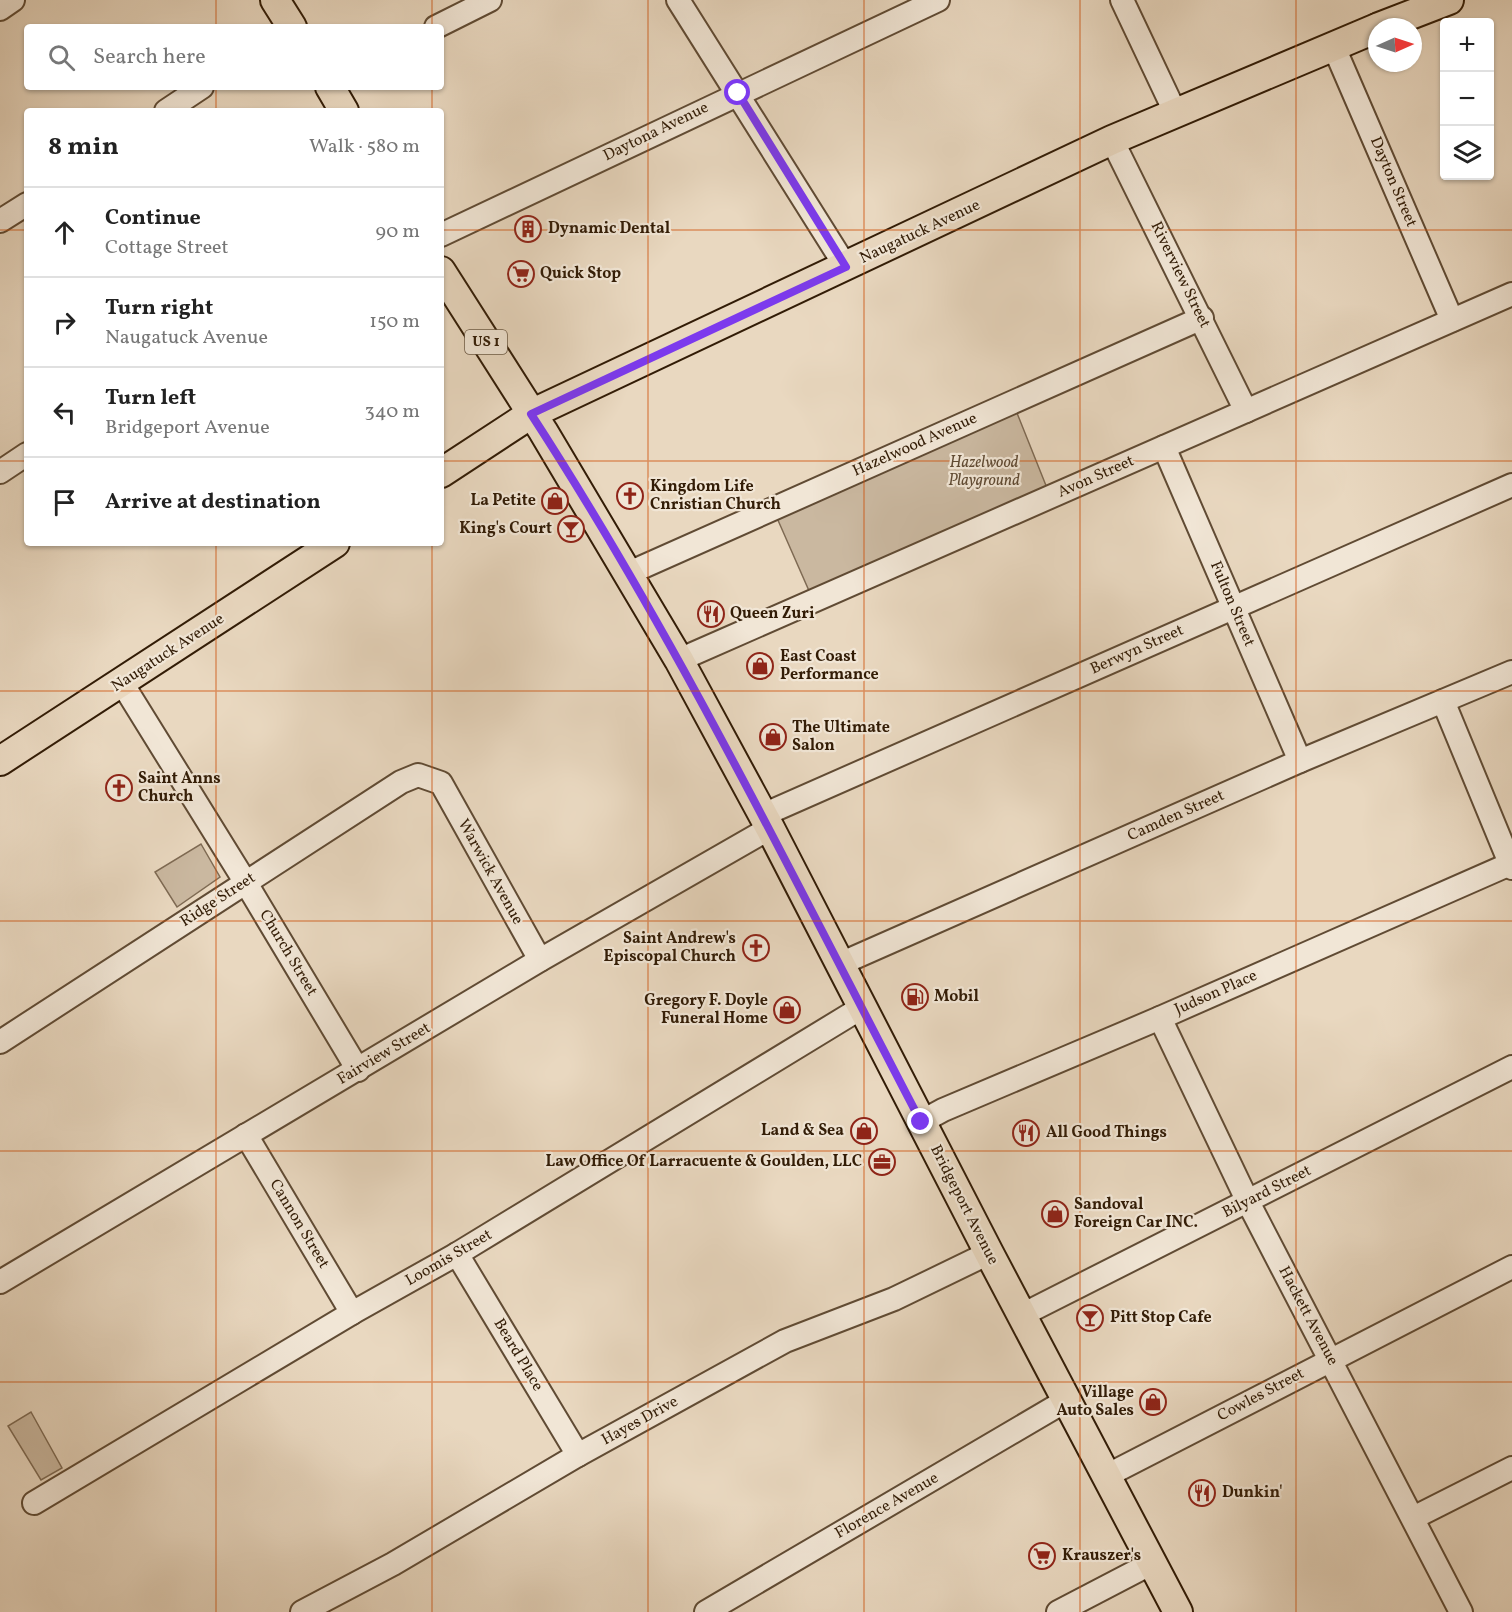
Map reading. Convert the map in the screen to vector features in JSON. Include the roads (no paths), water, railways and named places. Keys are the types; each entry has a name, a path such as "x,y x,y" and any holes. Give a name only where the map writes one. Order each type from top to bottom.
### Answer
{"main road":[{"path":"275,0 290,24"},
{"name":"Naugatuck Avenue","path":"1402,18 1449,0"},
{"name":"Naugatuck Avenue","path":"444,471 531,414 1112,140 1368,31"},
{"path":"332,90 342,108"},
{"name":"Bridgeport Avenue","path":"444,276 629,573 679,660 766,821 861,1008 1178,1612"},
{"name":"Naugatuck Avenue","path":"0,761 330,546"}],"street":[{"path":"0,9 13,0"},
{"path":"442,24 490,0"},
{"path":"678,0 846,267"},
{"name":"Daytona Avenue","path":"444,234 938,0"},
{"path":"1122,0 1175,112"},
{"name":"Dayton Street","path":"1334,45 1452,320"},
{"path":"170,108 198,90"},
{"name":"Riverview Street","path":"1112,140 1246,411"},
{"path":"0,221 24,206"},
{"name":"Avon Street","path":"679,660 1512,294"},
{"name":"Hazelwood Avenue","path":"629,573 1202,318"},
{"name":"Fulton Street","path":"1164,447 1300,761"},
{"path":"0,472 24,456"},
{"name":"Berwyn Street","path":"766,821 1233,607 1512,485"},
{"name":"Camden Street","path":"840,964 1300,761 1512,672"},
{"name":"Church Street","path":"122,683 358,1070"},
{"path":"1443,701 1511,866"},
{"name":"Ridge Street","path":"0,1042 400,782 418,775 441,783"},
{"name":"Warwick Avenue","path":"441,783 540,960"},
{"name":"Fairview Street","path":"0,1282 358,1070 766,821"},
{"name":"Judson Place","path":"921,1122 953,1105 1511,866"},
{"name":"Loomis Street","path":"34,1503 352,1312 457,1254 861,1008"},
{"name":"Hackett Avenue","path":"1160,1018 1248,1202 1461,1612"},
{"name":"Bilyard Street","path":"1022,1315 1512,1067"},
{"name":"Cannon Street","path":"246,1135 352,1312"},
{"name":"Hayes Drive","path":"302,1612 393,1564 578,1455 785,1341 894,1299 989,1253"},
{"name":"Beard Place","path":"457,1254 578,1455"},
{"name":"Cowles Street","path":"1106,1476 1512,1267"},
{"name":"Florence Avenue","path":"706,1612 1067,1400"},
{"path":"1413,1518 1512,1468"},
{"path":"1058,1612 1152,1563"}],"place":[{"name":"Dynamic Dental","path":"528,229"},
{"name":"Quick Stop","path":"521,274"},
{"name":"Kingdom Life Cnristian Church","path":"630,496"},
{"name":"La Petite","path":"555,501"},
{"name":"King's Court","path":"571,529"},
{"name":"Queen Zuri","path":"711,614"},
{"name":"East Coast Performance","path":"760,666"},
{"name":"The Ultimate Salon","path":"773,737"},
{"name":"Saint Anns Church","path":"119,788"},
{"name":"Saint Andrew's Episcopal Church","path":"756,948"},
{"name":"Mobil","path":"915,997"},
{"name":"Gregory F. Doyle Funeral Home","path":"787,1010"},
{"name":"Land & Sea","path":"864,1131"},
{"name":"All Good Things","path":"1026,1133"},
{"name":"Law Office Of Larracuente & Goulden, LLC","path":"882,1162"},
{"name":"Sandoval Foreign Car INC.","path":"1055,1214"},
{"name":"Pitt Stop Cafe","path":"1090,1318"},
{"name":"Village Auto Sales","path":"1153,1402"},
{"name":"Dunkin'","path":"1202,1493"},
{"name":"Krauszer's","path":"1042,1556"}],"park label":[{"name":"Hazelwood Playground","path":"984,472"}]}
